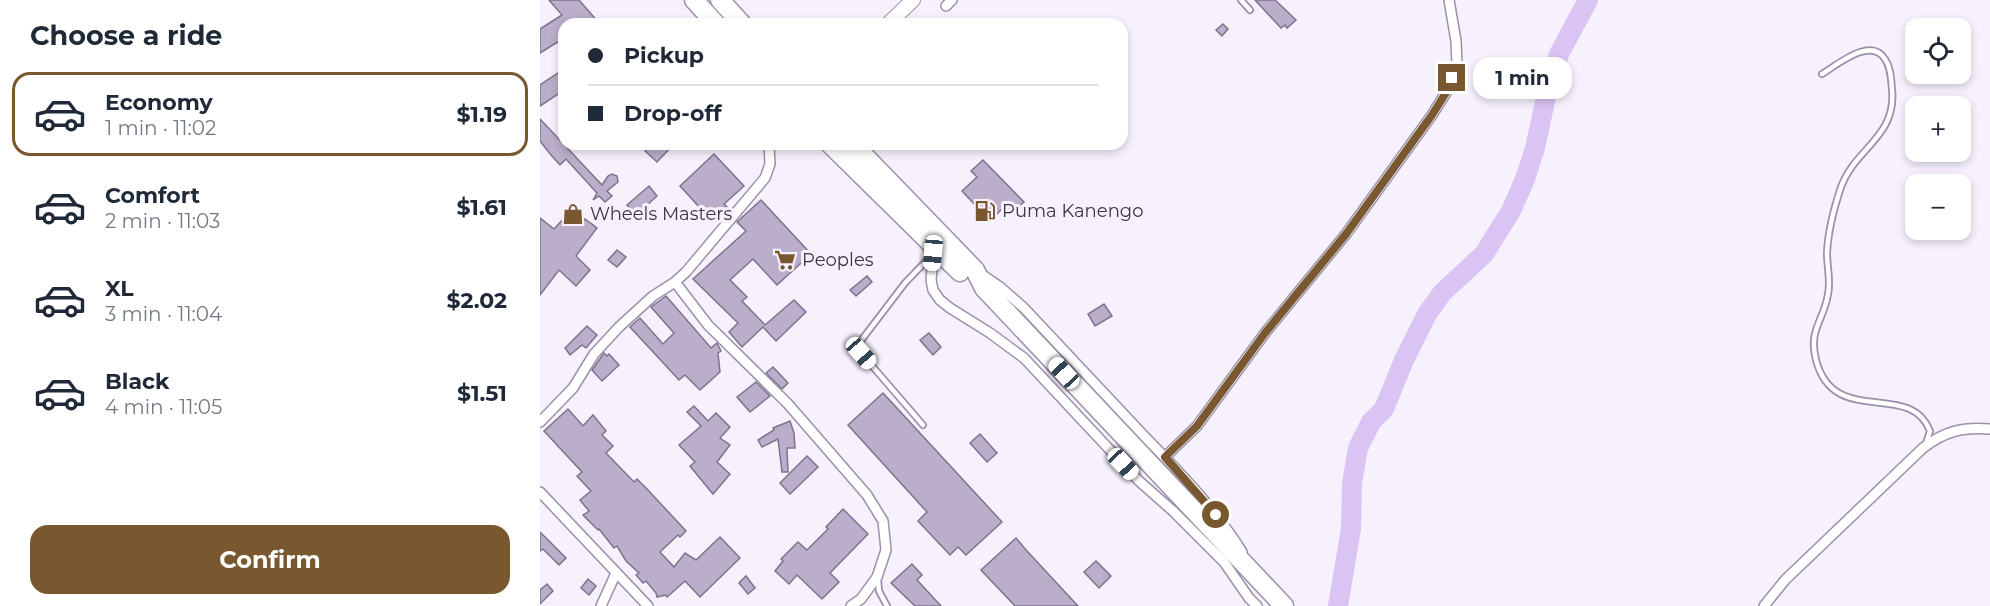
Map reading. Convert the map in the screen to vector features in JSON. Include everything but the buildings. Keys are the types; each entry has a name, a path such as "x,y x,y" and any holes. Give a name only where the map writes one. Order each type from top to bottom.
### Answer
{"highway":[{"path":"694,0 710,18"},
{"path":"720,0 736,18"},
{"path":"836,150 934,250 968,279 984,288"},
{"path":"859,150 975,270 984,288 1280,604"}],"main road":[{"path":"894,18 913,0"}],"street":[{"path":"1165,457 1197,426 1265,333 1346,234 1447,91 1457,65 1456,41 1449,0"},
{"path":"540,422 573,388 594,354 653,296 675,282 765,178 770,164 769,150"},
{"path":"934,250 931,280 933,290 940,300 1024,358 1139,481 1224,562 1257,606"},
{"path":"975,270 1000,286 1024,308 1165,457 1230,532 1257,577"},
{"path":"675,282 708,325 788,404 867,495 883,521 886,550 877,577 861,599 851,606"},
{"path":"1764,606 1785,580 1923,448 1957,429 1990,429"},
{"path":"540,492 648,606"},
{"path":"601,606 616,573"}],"lane":[{"path":"1241,0 1250,10"},
{"path":"1822,74 1860,51 1875,50 1881,54 1889,66 1893,101 1887,124 1878,138 1850,168 1841,188 1828,239 1828,296 1814,336 1816,358 1823,379 1841,395 1898,405 1919,414 1930,431 1923,448"},
{"path":"923,425 858,348 860,342 905,283 934,250"},
{"path":"877,577 879,591 886,606"}],"waterway":[{"path":"1338,606 1351,529 1352,483 1358,448 1371,422 1384,409 1404,360 1427,314 1442,293 1484,254 1511,211 1535,148 1546,97 1559,54 1588,0"}],"place":[{"name":"Puma Kanengo","path":"985,211"},
{"name":"Wheels Masters","path":"573,214"},
{"name":"Peoples","path":"785,260"}],"route":[{"path":"1216,515 1165,457 1197,426 1265,333 1346,234 1432,115 1452,78"}]}
